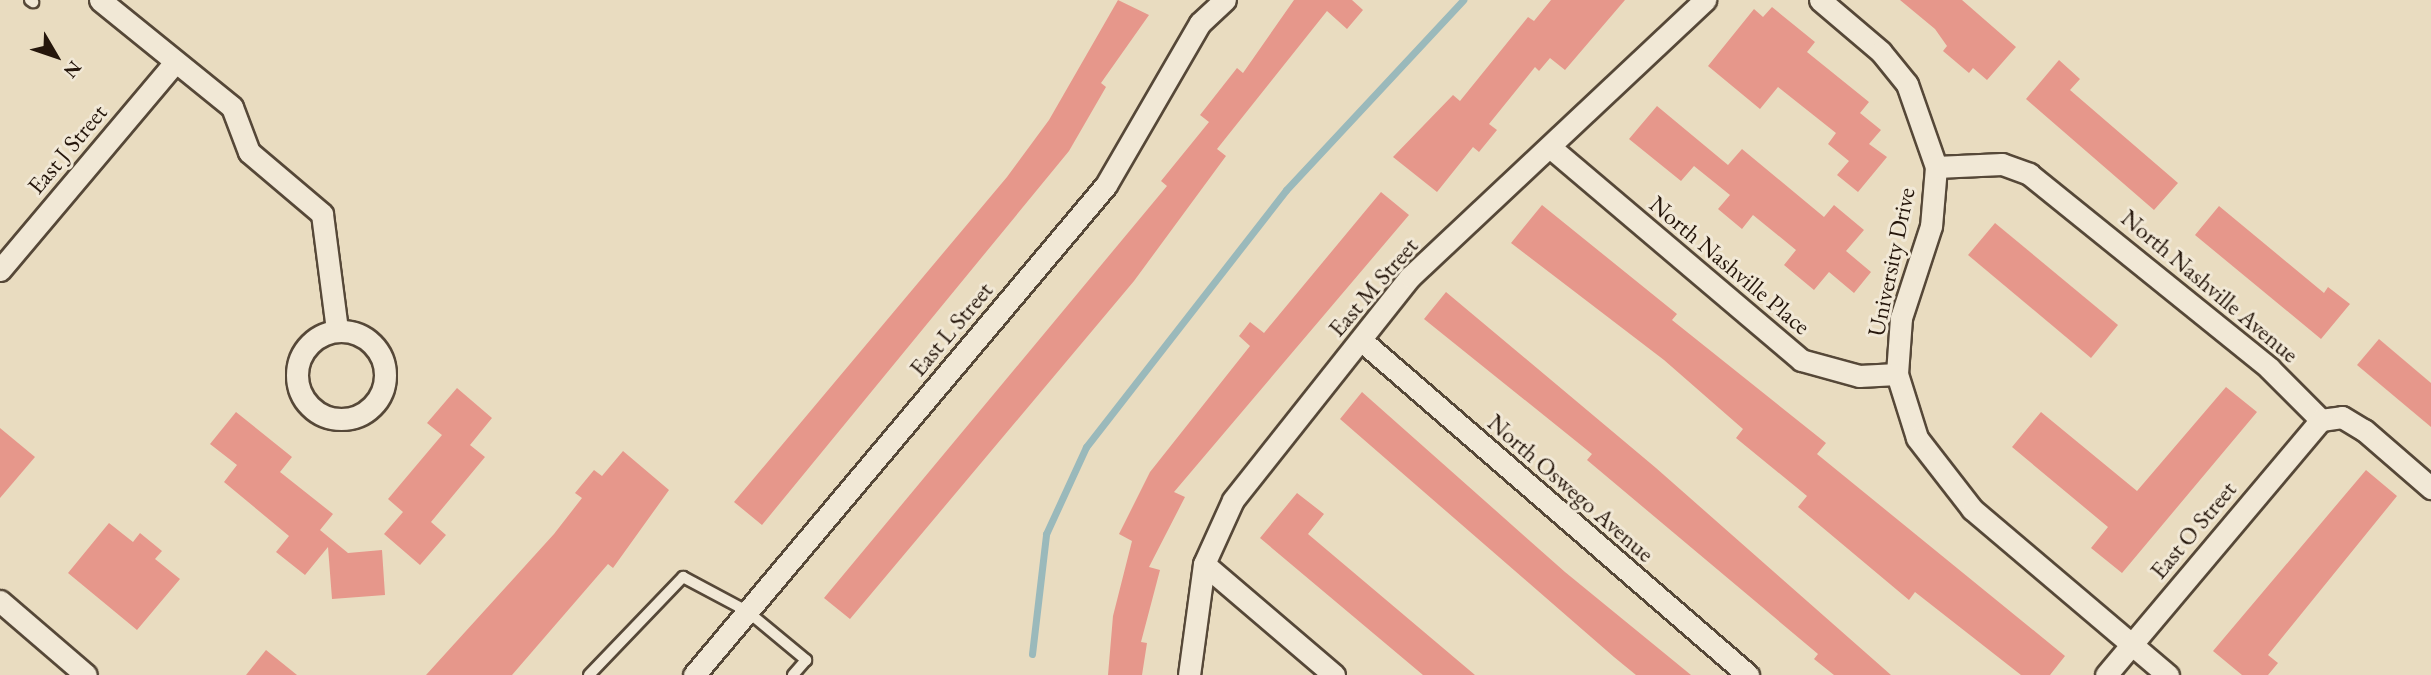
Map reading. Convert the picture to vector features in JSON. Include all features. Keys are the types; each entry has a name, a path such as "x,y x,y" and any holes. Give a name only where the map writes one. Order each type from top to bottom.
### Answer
{"street":[{"path":"100,0 232,107 249,152 322,214 337,330"},
{"name":"East L Street","path":"694,675 1106,186 1200,23 1225,0"},
{"name":"East M Street","path":"1189,675 1205,564 1233,500 1410,277 1705,0"},
{"name":"University Drive","path":"1820,0 1881,52 1907,85 1936,167 1931,226 1901,318 1897,374 1917,438 1941,476 2168,675"},
{"name":"East J Street","path":"0,270 175,62"},
{"name":"North Nashville Place","path":"1550,147 1801,360 1859,376 1897,374"},
{"name":"North Nashville Avenue","path":"1936,167 2002,164 2029,174 2269,368 2321,420"},
{"path":"337,330 370,340 386,370 376,403 346,419 313,409 297,379 307,346 337,330"},
{"name":"North Oswego Avenue","path":"1361,340 1748,675"},
{"path":"2321,420 2342,417 2364,430 2431,488"},
{"name":"East O Street","path":"2106,675 2321,420"},
{"path":"1205,564 1334,675"},
{"path":"0,601 86,675"}],"lane":[{"path":"589,675 676,578 696,580 747,611 806,660 793,675"}],"building":[{"path":"1118,0 1149,15 1101,83 1106,87 1069,151 762,525 734,502 1007,177 1049,120"},
{"path":"1294,0 1352,0 1363,10 1347,29 1327,11 1217,149 1226,156 1134,281 850,619 824,598 1167,186 1161,181 1209,122 1200,115 1237,68 1243,73"},
{"path":"1551,0 1625,0 1565,70 1550,58 1539,71 1535,67 1489,124 1497,130 1479,152 1473,147 1437,192 1393,157 1453,95 1460,101 1528,17 1534,21"},
{"path":"1900,0 1962,0 2016,47 1987,80 1973,68 1969,73 1943,51 1947,46 1935,29"},
{"path":"1772,7 1815,42 1807,52 1869,102 1860,113 1881,130 1869,144 1887,157 1858,192 1837,175 1849,161 1828,144 1836,133 1778,87 1760,109 1708,66 1754,9 1763,17"},
{"path":"2059,60 2080,79 2070,90 2178,183 2154,210 2026,99"},
{"path":"1657,106 1728,165 1742,149 1824,217 1834,205 1864,230 1846,251 1871,272 1854,293 1829,272 1814,290 1784,265 1796,250 1753,215 1742,229 1718,209 1730,195 1694,166 1681,181 1629,139"},
{"path":"1381,192 1409,215 1174,492 1185,497 1149,567 1160,570 1141,642 1147,643 1142,675 1108,675 1113,616 1132,541 1119,534 1150,472 1250,346 1239,336 1250,322 1264,333"},
{"path":"1542,205 1677,314 1672,320 1826,443 1817,454 2065,656 2050,675 2021,675 1915,592 1909,600 1798,507 1807,496 1736,438 1743,429 1664,360 1511,243"},
{"path":"2219,206 2324,293 2328,287 2350,304 2321,339 2195,235"},
{"path":"1995,223 2118,325 2091,358 1968,255"},
{"path":"1446,292 1656,468 1891,675 1834,675 1814,659 1818,654 1587,460 1592,454 1424,319"},
{"path":"2379,339 2431,383 2431,427 2357,365"},
{"path":"2226,387 2257,412 2122,573 2091,548 2108,527 2012,447 2041,412 2137,491"},
{"path":"457,388 492,418 470,445 485,457 431,522 446,535 420,565 384,534 403,512 388,499 442,435 427,423"},
{"path":"1362,392 1565,572 1691,675 1636,675 1614,657 1340,419"},
{"path":"236,412 292,457 280,472 333,514 320,530 348,553 382,550 385,595 332,599 328,547 305,575 276,552 289,536 224,482 237,465 210,444"},
{"path":"0,428 35,457 0,498"},
{"path":"623,451 669,490 613,568 608,564 512,675 426,675 554,534 582,498 575,493 594,470 602,476"},
{"path":"2366,470 2397,496 2268,655 2278,663 2268,675 2242,675 2213,651"},
{"path":"1297,493 1324,514 1308,534 1475,675 1423,675 1260,538"},
{"path":"109,523 133,542 140,533 162,551 155,559 180,579 137,630 68,573"},
{"path":"266,650 297,675 246,675"}],"waterway":[{"path":"1032,654 1046,534 1086,447 1286,190 1463,0"}]}
